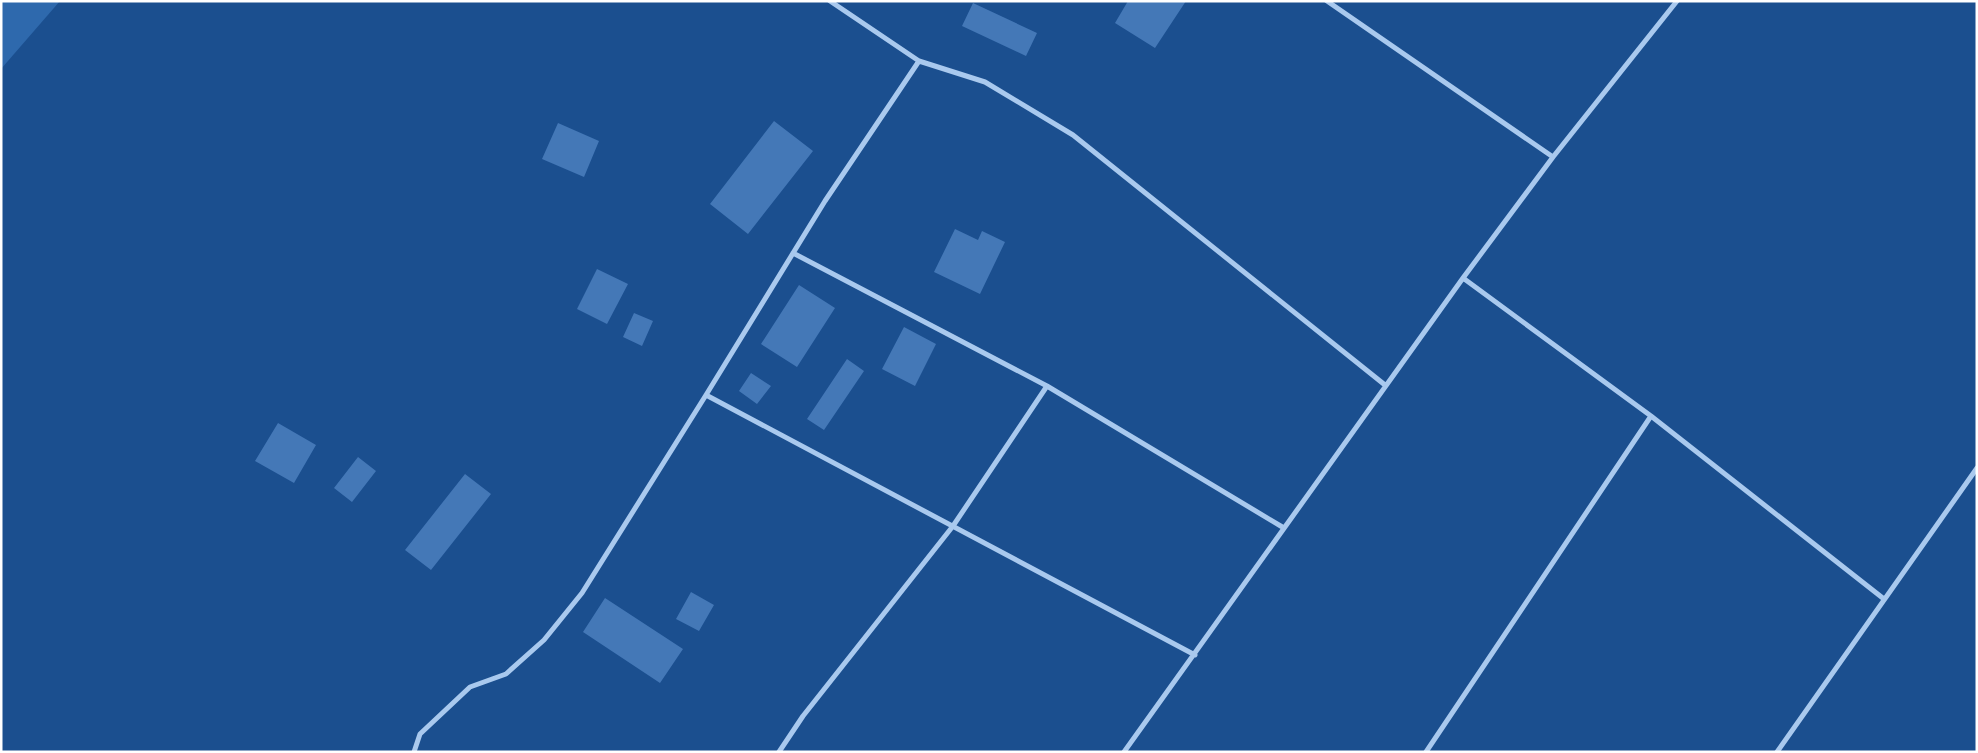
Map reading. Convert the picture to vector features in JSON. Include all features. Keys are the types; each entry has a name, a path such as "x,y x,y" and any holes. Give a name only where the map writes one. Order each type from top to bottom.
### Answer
{"street":[{"path":"830,1 919,61 985,82 1074,135 1385,385"},
{"path":"1327,1 1553,157"},
{"path":"1124,752 1463,278 1553,157 1677,1"},
{"path":"414,752 420,734 470,687 506,674 544,640 582,593 825,202 919,61"},
{"path":"793,253 1047,386 1284,528"},
{"path":"1463,278 1651,416 1884,599"},
{"path":"779,752 803,716 953,526 1047,386"},
{"path":"706,396 1195,654"},
{"path":"1426,752 1651,416"},
{"path":"1778,752 1977,468"}],"shaded area":[{"path":"1,1 60,1 1,69"}],"building":[{"path":"1128,1 1186,1 1155,48 1115,23"},
{"path":"973,3 1037,33 1026,56 962,26"},
{"path":"774,121 813,151 748,234 710,204"},
{"path":"558,123 599,141 584,177 542,159"},
{"path":"955,229 978,240 982,231 1005,242 980,294 934,272"},
{"path":"597,269 628,284 607,324 577,309"},
{"path":"799,285 835,308 797,367 761,344"},
{"path":"634,313 653,321 642,346 623,337"},
{"path":"904,327 936,344 915,386 882,369"},
{"path":"847,359 864,371 824,430 807,419"},
{"path":"751,373 771,386 757,404 739,391"},
{"path":"278,423 316,445 294,483 255,461"},
{"path":"358,457 376,471 352,502 334,488"},
{"path":"465,474 491,494 431,570 405,550"},
{"path":"691,592 714,605 699,631 676,619"},
{"path":"605,598 683,649 660,683 583,632"}]}
